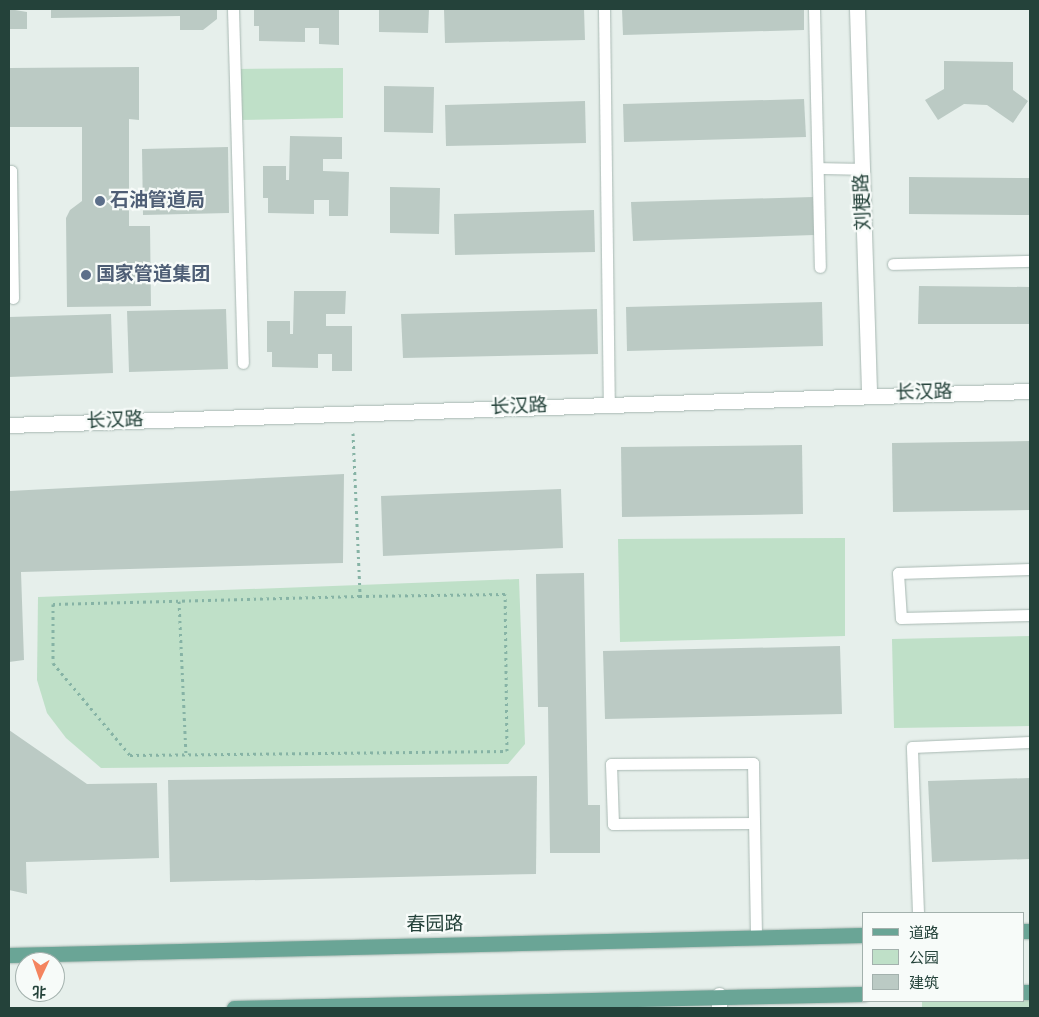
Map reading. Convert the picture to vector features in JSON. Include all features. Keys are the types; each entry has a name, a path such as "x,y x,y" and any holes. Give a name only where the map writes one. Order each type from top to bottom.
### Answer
{"main road":[{"name":"春园路","path":"9,955 862,934"},
{"path":"234,1008 719,1002 862,994"}],"street":[{"name":"刘梗路","path":"858,9 869,394"},
{"name":"长汉路","path":"9,425 869,394 1030,391"}],"lane":[{"path":"234,9 243,363"},
{"path":"604,9 609,404"},
{"path":"814,9 820,267"},
{"path":"818,168 862,170"},
{"path":"9,171 13,298"},
{"path":"893,264 1030,261"},
{"path":"1030,569 898,573 900,618 1030,615"},
{"path":"918,912 912,747 1030,742"},
{"path":"754,823 613,824 610,764 753,764 756,937"}],"path":[{"path":"353,440 360,596"},
{"path":"505,594 507,752 130,755 53,663 53,604 360,596 505,594"},
{"path":"178,601 186,754"}],"green space":[{"path":"343,68 343,118 236,120 235,69"},
{"path":"845,538 845,636 620,642 618,539"},
{"path":"519,579 525,744 508,764 101,768 66,738 47,713 37,680 38,597"},
{"path":"1030,636 1030,726 894,728 892,639"},
{"path":"1024,992 1030,992 1030,1008 922,1008 922,1002 1024,1002"}],"building":[{"path":"9,9 27,12 27,29 9,29"},
{"path":"51,9 217,9 217,19 203,30 180,30 180,16 51,18"},
{"path":"254,9 339,9 339,45 319,44 319,28 305,28 305,42 259,41 259,26 254,26"},
{"path":"379,9 429,9 428,33 379,32"},
{"path":"444,9 584,9 585,40 445,43"},
{"path":"622,9 804,9 804,30 623,35"},
{"path":"944,61 1013,62 1013,90 1028,101 1013,123 987,105 964,104 938,120 925,100 944,89"},
{"path":"139,67 139,120 129,119 129,226 150,226 151,306 67,307 66,218 70,210 82,201 82,127 9,127 9,68"},
{"path":"384,86 434,87 433,133 384,132"},
{"path":"804,99 806,137 624,142 623,104"},
{"path":"585,101 586,143 446,146 445,105"},
{"path":"290,136 342,137 342,159 323,159 323,171 349,172 348,216 329,216 329,200 314,200 314,214 268,213 268,198 263,198 263,166 286,166 286,180 289,180"},
{"path":"228,147 229,213 143,215 142,149"},
{"path":"909,177 1030,178 1030,215 909,214"},
{"path":"390,187 440,188 439,234 390,233"},
{"path":"813,197 814,235 633,241 631,202"},
{"path":"594,210 595,252 455,255 454,214"},
{"path":"919,286 1030,287 1030,324 918,324"},
{"path":"294,291 346,291 345,314 326,314 326,326 352,326 352,371 332,371 332,354 318,354 318,368 272,367 272,352 267,352 267,321 290,321 290,334 293,334"},
{"path":"822,302 823,346 627,351 626,307"},
{"path":"226,309 228,369 129,372 127,311"},
{"path":"597,309 598,354 403,358 401,314"},
{"path":"111,314 113,373 9,377 9,317"},
{"path":"1030,441 1030,510 893,512 892,443"},
{"path":"802,445 803,514 622,517 621,447"},
{"path":"344,474 343,563 21,572 24,660 9,662 9,491"},
{"path":"561,489 563,548 383,556 381,496"},
{"path":"584,573 588,805 600,805 600,853 550,853 548,707 538,707 536,574"},
{"path":"840,646 842,714 605,719 603,651"},
{"path":"9,730 87,784 157,783 159,858 26,862 27,894 9,890"},
{"path":"537,776 536,874 170,882 168,780"},
{"path":"1030,778 1030,859 932,862 928,781"}],"place":[{"name":"石油管道局","path":"100,201"},
{"name":"国家管道集团","path":"86,275"}]}
